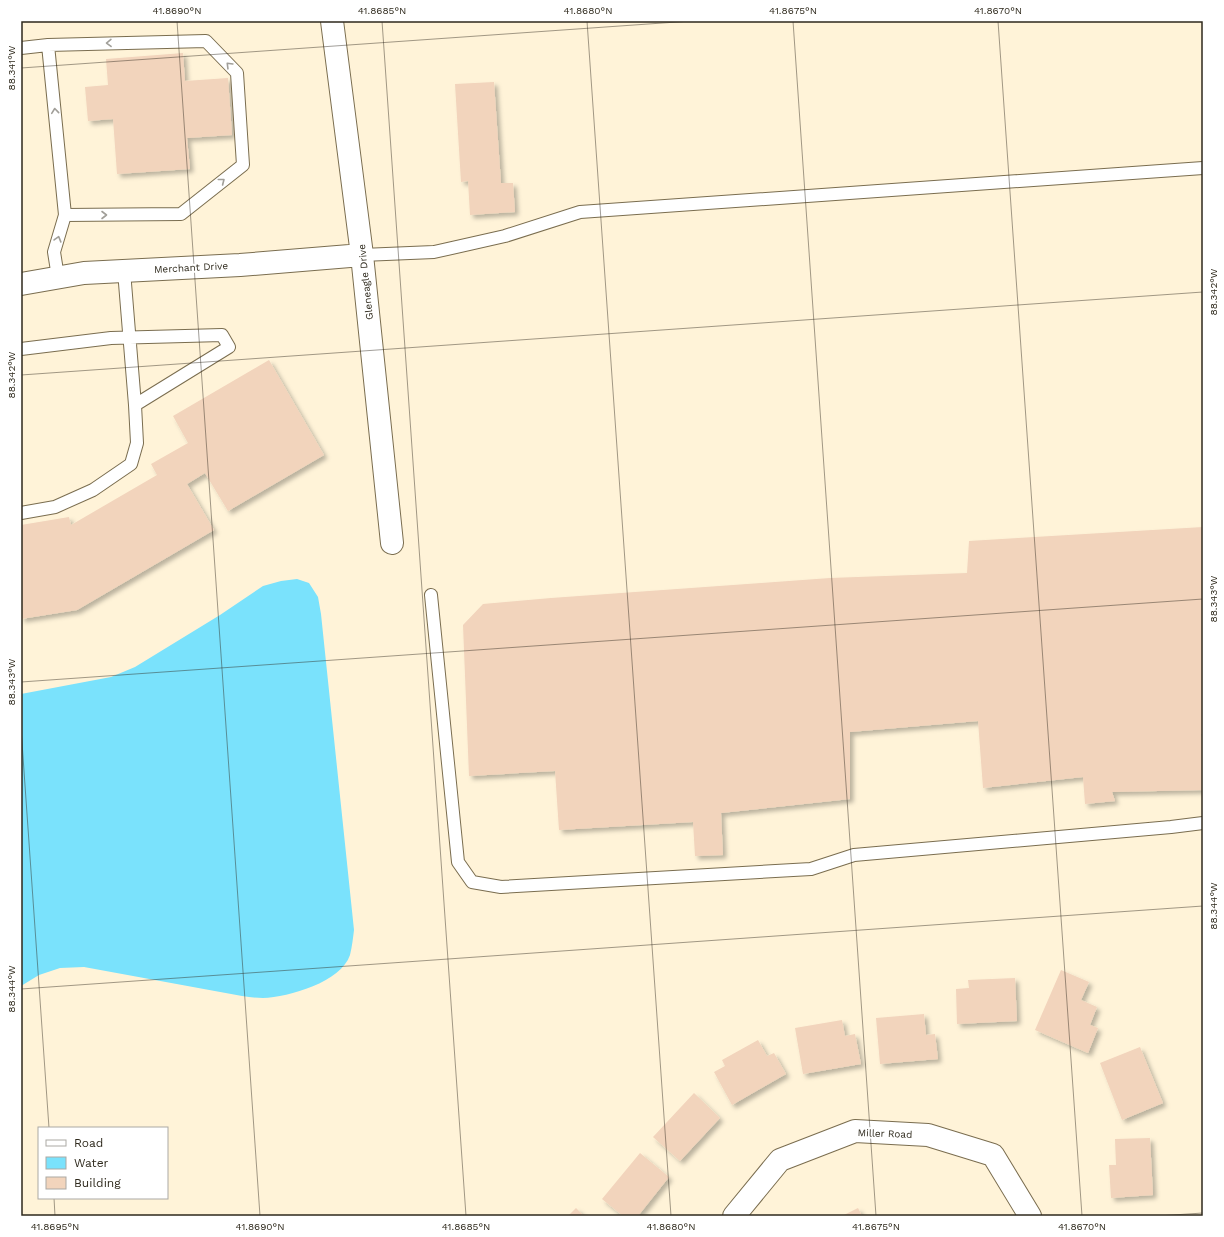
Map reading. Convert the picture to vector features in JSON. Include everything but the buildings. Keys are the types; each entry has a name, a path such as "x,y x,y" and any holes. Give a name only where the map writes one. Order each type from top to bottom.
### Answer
{"street":[{"name":"Gleneagle Drive","path":"332,21 362,255 392,543"},
{"name":"Merchant Drive","path":"21,284 84,273 240,265 362,255"},
{"name":"Miller Road","path":"734,1216 780,1160 855,1131 928,1135 993,1154 1030,1216"}],"lane":[{"path":"21,48 48,45 206,41 237,73 243,165 181,214 65,215"},
{"path":"48,45 65,215 54,252 58,277"},
{"path":"362,255 434,252 505,236 580,212 1203,168"},
{"path":"21,513 55,506 94,490 131,464 137,443 124,271"},
{"path":"21,349 111,338 222,335 229,347 135,405"},
{"path":"431,595 458,862 472,882 501,887 811,869 854,855 1203,823"}],"water":[{"path":"297,579 309,583 318,597 321,614 354,930 350,955 345,965 336,973 313,986 286,995 263,998 242,996 84,967 60,968 39,975 21,986 21,694 111,677 135,667 220,615 263,586 281,581"}]}
